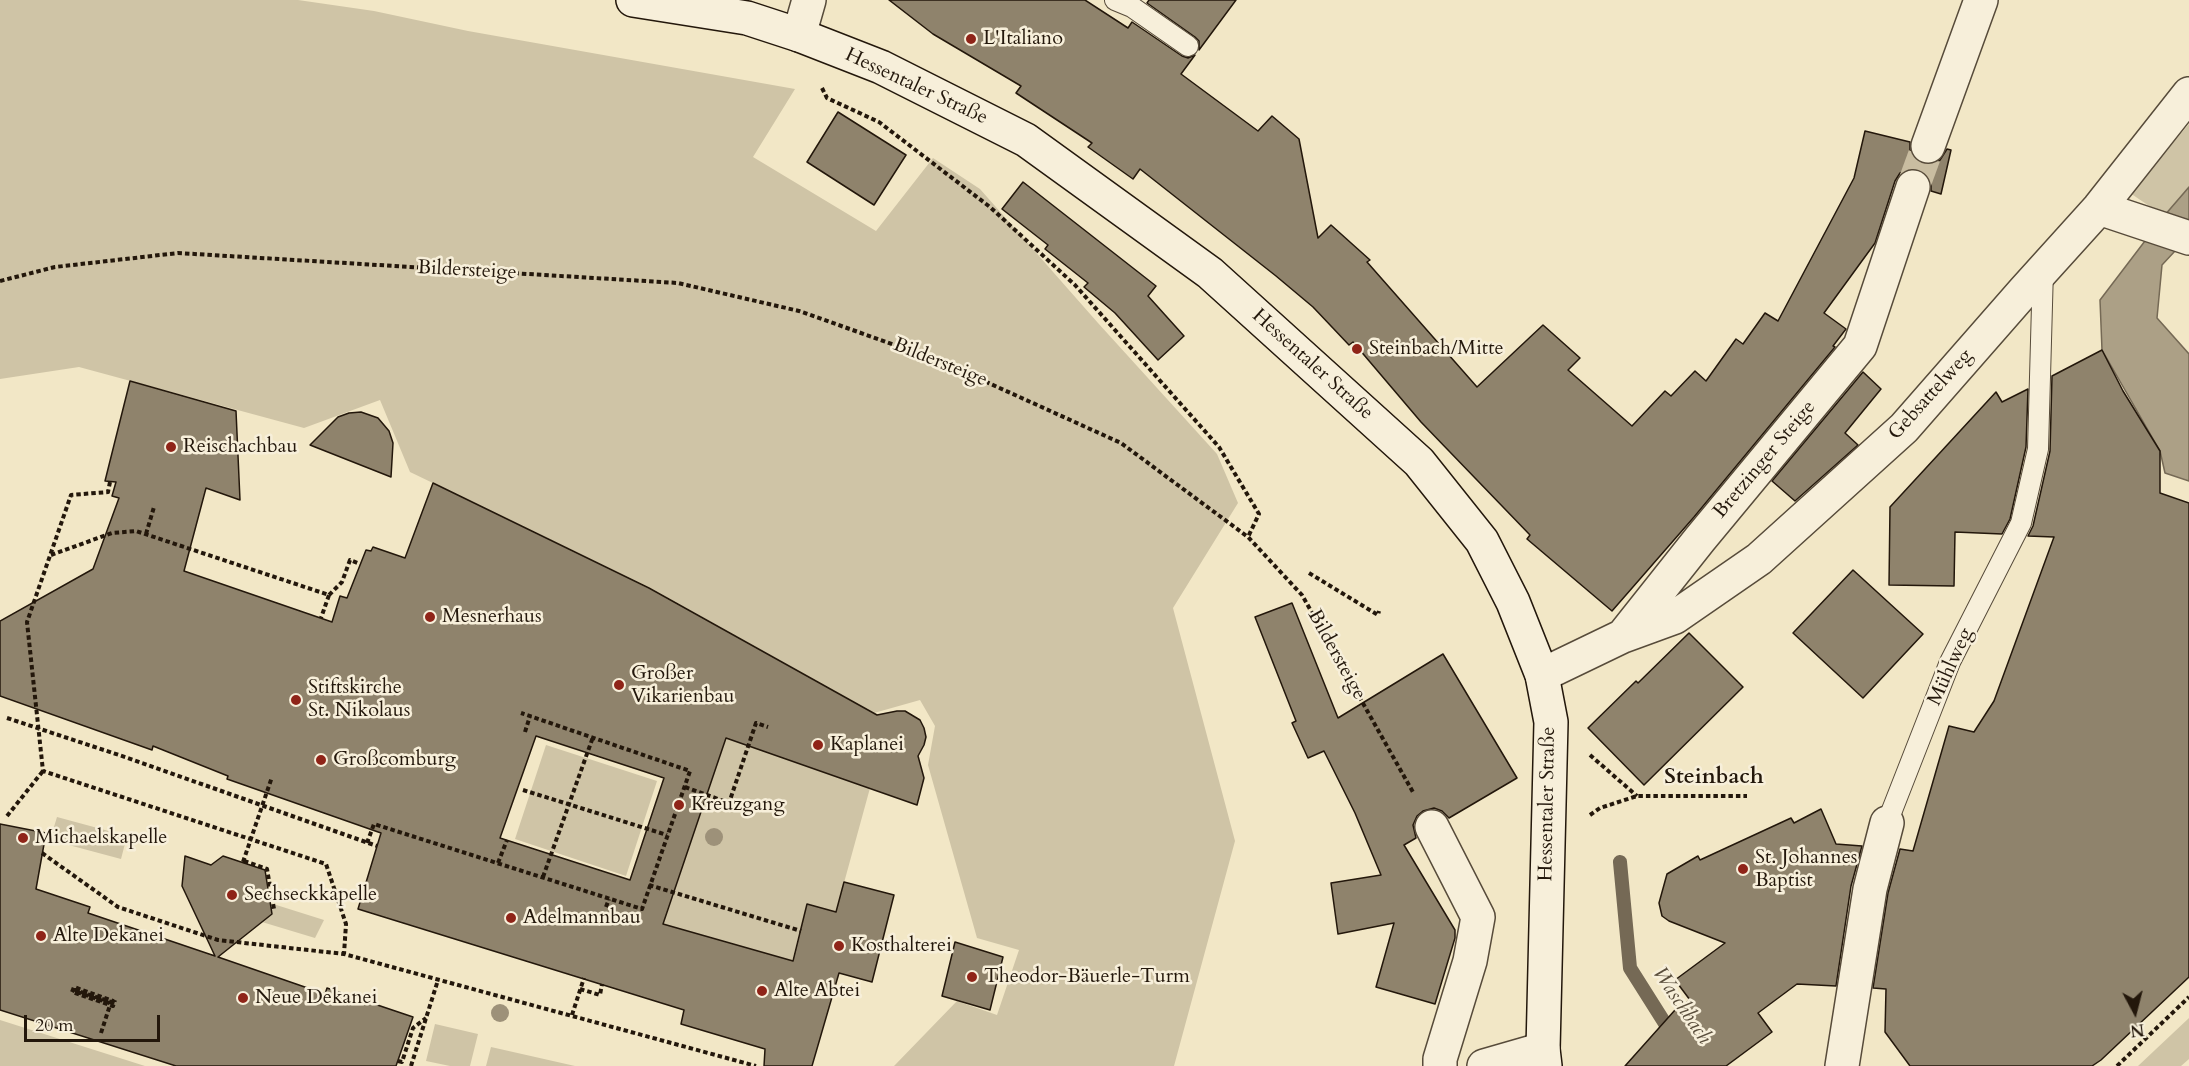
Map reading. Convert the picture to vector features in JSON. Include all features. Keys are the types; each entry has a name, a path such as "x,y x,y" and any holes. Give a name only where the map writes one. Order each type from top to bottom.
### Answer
{"street":[{"name":"Hessentaler Straße","path":"633,0 747,18 799,35 881,67 1026,140 1210,273 1419,462 1482,541 1513,602 1542,675 1551,722 1544,1058"},
{"path":"799,35 809,0"},
{"path":"1928,146 1981,0"},
{"name":"Gebsattelweg","path":"1623,636 1675,617 1759,559 1904,428 2099,208 2189,94"},
{"name":"Bretzinger Steige","path":"1542,675 1623,636 1860,346 1913,187"},
{"path":"2099,208 2189,238"},
{"name":"Mühlweg","path":"1842,1066 1870,889 1887,823"},
{"path":"1432,827 1478,917 1470,961 1440,1059 1440,1066"},
{"path":"1484,1066 1544,1058"}],"lane":[{"path":"1115,0 1132,8 1188,46"},
{"name":"Mühlweg","path":"1887,823 1950,662 2021,523 2038,450 2043,269"}],"path":[{"path":"799,35 827,98 879,122 990,207 1076,285 1219,447 1259,514 1248,537"},
{"name":"Bildersteige","path":"0,281 55,267 178,253 678,283 799,311 940,361 1121,443 1248,537 1302,595 1432,827"},
{"path":"7,816 43,771 27,622 71,495 108,492 110,482"},
{"path":"146,534 154,507"},
{"path":"50,555 112,533 136,531 329,596"},
{"path":"321,618 329,596 342,582 350,560 360,564"},
{"path":"1309,573 1378,615 1379,611"},
{"path":"368,843 374,824 642,909 690,771 521,713"},
{"path":"525,732 530,716"},
{"path":"7,718 377,846"},
{"path":"1551,722 1637,796"},
{"path":"685,787 729,803 756,723 768,727"},
{"path":"543,877 593,737"},
{"path":"43,771 326,864 346,924 344,954"},
{"path":"271,909 274,909 267,868 243,862 272,777"},
{"path":"523,790 667,835"},
{"path":"1548,841 1600,808 1637,796 1747,796"},
{"path":"498,863 507,840"},
{"path":"42,853 118,907 218,940 344,954 756,1066"},
{"path":"649,885 801,931"},
{"path":"606,907 609,899"},
{"path":"218,940 220,932"},
{"path":"572,1015 584,978"},
{"path":"411,1066 438,980"},
{"path":"580,989 600,995 602,984"},
{"path":"101,1033 107,1012 111,1002 74,991 93,998 103,1001 112,1004 113,1001 74,987 72,992 103,1003 113,1006 116,1000"},
{"path":"2117,1066 2189,997"},
{"path":"398,1061 402,1062 413,1028 426,1018"}],"shaded area":[{"path":"0,0 298,0 374,11 468,31 795,89 753,157 876,231 933,158 980,189 1217,454 1238,503 1173,608 1235,841 1174,1066 894,1066 957,1001 997,1015 1019,950 977,938 928,765 935,726 920,700 874,713 649,587 410,472 380,400 304,428 79,367 0,379"},
{"path":"2189,124 2189,187 2164,216 2130,193"},
{"path":"2189,187 2189,236 2162,265 2157,318 2189,354 2189,481 2165,473 2160,451 2102,350 2100,300"},
{"path":"744,684 870,788 836,912 807,904 792,961 662,926"},
{"path":"546,745 657,781 626,876 515,839"},
{"path":"57,817 127,836 121,859 50,840"},
{"path":"270,903 324,920 315,938 262,922 272,914"},
{"path":"2189,1018 2189,1059 2181,1066 2138,1066"},
{"path":"0,1020 145,1066 0,1066"},
{"path":"435,1024 478,1034 470,1066 450,1066 426,1061"},
{"path":"491,1047 575,1066 486,1066"}],"building":[{"path":"889,0 1085,0 1128,28 1132,22 1182,56 1188,58 1195,55 1181,74 1258,131 1272,116 1299,139 1318,238 1331,225 1370,260 1367,262 1477,387 1543,325 1580,358 1568,370 1632,426 1665,391 1671,396 1695,371 1706,381 1736,339 1743,344 1765,313 1778,321 1854,178 1865,131 1910,142 1913,158 1922,164 1932,164 1940,160 1947,149 1951,150 1941,194 1931,191 1931,183 1927,175 1919,169 1910,169 1900,173 1895,181 1875,243 1824,313 1846,329 1833,346 1835,347 1694,517 1612,611 1527,539 1530,535 1421,422 1353,342 1349,345 1313,307 1140,169 1133,179 1088,147 1092,143 1016,93 1021,86 933,34"},
{"path":"1149,0 1236,0 1199,50 1199,41 1195,37 1147,3"},
{"path":"838,112 906,155 874,205 807,162"},
{"path":"1023,182 1156,286 1148,296 1184,336 1158,360 1115,313 1084,287 1088,283 1045,249 1048,245 1002,209"},
{"path":"2102,350 2123,391 2160,451 2160,493 2189,503 2189,977 2092,1066 1910,1066 1885,1032 1886,989 1873,988 1888,893 1900,849 1913,851 1949,726 1974,732 1994,701 2054,537 2028,536 2033,526 2050,451 2052,376"},
{"path":"1863,372 1881,389 1845,433 1858,445 1795,501 1772,481"},
{"path":"130,381 236,411 240,500 206,488 184,571 332,622 340,596 347,598 366,550 371,551 373,547 405,558 433,483 649,588 877,715 905,711 920,720 926,737 918,756 924,778 917,805 726,738 663,924 793,961 807,904 836,912 844,882 894,895 872,982 839,973 812,1066 764,1066 765,1049 681,1024 684,1010 358,909 381,833 227,779 228,776 153,746 152,750 0,696 0,621 93,569 119,498 112,496 116,482 105,481","holes":["536,736 664,778 630,880 500,838"]},
{"path":"2028,389 2026,447 2010,519 2002,534 1955,532 1954,586 1889,585 1890,507 1996,392 2002,402"},
{"path":"361,412 378,418 389,431 393,443 391,477 310,445 338,417"},
{"path":"1853,570 1923,634 1863,698 1793,633"},
{"path":"1292,603 1338,718 1443,654 1517,778 1449,818 1442,811 1434,808 1423,811 1417,816 1413,825 1416,838 1404,845 1455,930 1455,938 1435,1004 1376,987 1394,923 1338,934 1331,883 1381,875 1355,813 1324,751 1308,758 1292,723 1296,721 1255,617"},
{"path":"1689,633 1743,687 1644,785 1588,728"},
{"path":"1821,809 1836,844 1862,846 1851,886 1836,986 1797,984 1758,1013 1772,1032 1726,1066 1625,1066 1675,1010 1690,1000 1675,980 1725,943 1669,921 1662,916 1659,903 1667,874 1698,856 1700,860 1791,818 1794,823"},
{"path":"0,824 46,833 36,889 90,907 88,913 215,956 182,886 185,856 211,865 223,856 265,870 272,914 218,957 325,994 327,988 413,1017 396,1066 176,1066 0,1010"},
{"name":"Theodor-Bäuerle-Turm","path":"955,942 1003,957 990,1010 942,996"}],"waterway":[{"name":"Waschbach","path":"1620,862 1630,968 1678,1044 1695,1066"}],"tunnel":[{"path":"1913,187 1928,146"}],"place":[{"name":"L'Italiano","path":"971,39"},
{"name":"Steinbach/Mitte","path":"1357,349"},
{"name":"Reischachbau","path":"171,447"},
{"name":"Mesnerhaus","path":"430,617"},
{"name":"Großer Vikarienbau","path":"619,685"},
{"name":"Stiftskirche St. Nikolaus","path":"296,700"},
{"name":"Kaplanei","path":"818,745"},
{"name":"Großcomburg","path":"321,760"},
{"name":"Kreuzgang","path":"679,805"},
{"name":"Michaelskapelle","path":"23,838"},
{"name":"St. Johannes Baptist","path":"1743,869"},
{"name":"Sechseckkapelle","path":"232,895"},
{"name":"Adelmannbau","path":"511,918"},
{"name":"Alte Dekanei","path":"41,936"},
{"name":"Kosthalterei","path":"839,946"},
{"name":"Theodor-Bäuerle-Turm","path":"972,977"},
{"name":"Alte Abtei","path":"762,991"},
{"name":"Neue Dekanei","path":"243,998"}],"district":[{"name":"Steinbach","path":"1714,778"}]}
